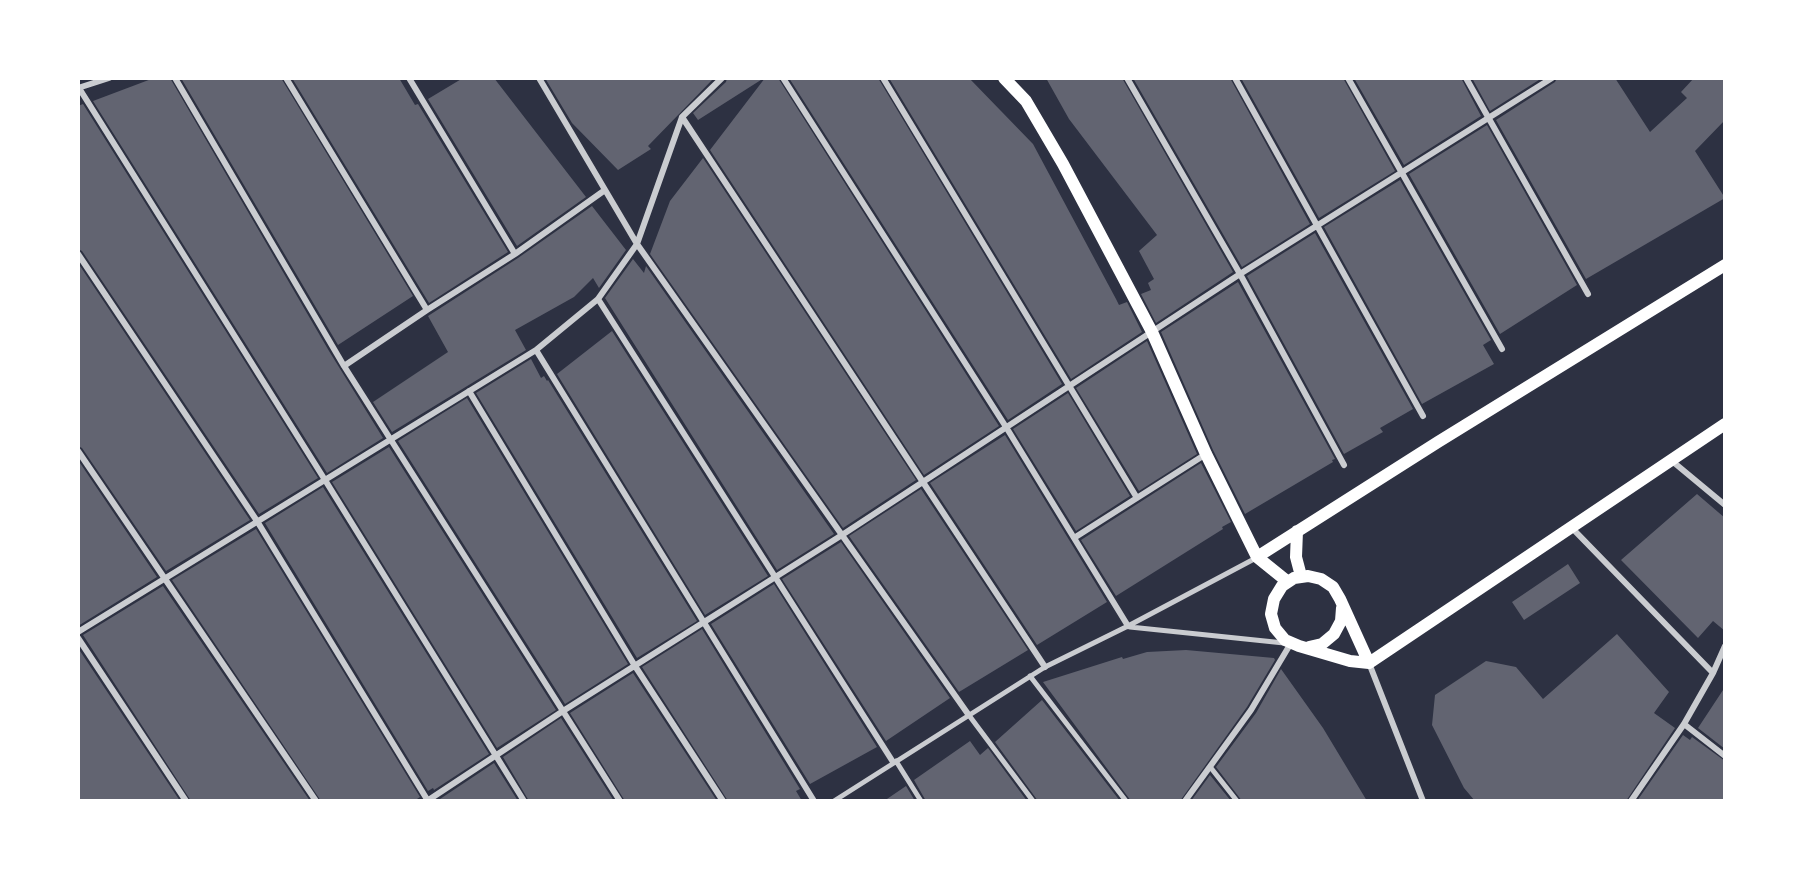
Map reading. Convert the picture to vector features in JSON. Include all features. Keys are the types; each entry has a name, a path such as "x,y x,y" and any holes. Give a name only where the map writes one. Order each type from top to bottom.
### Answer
{"main road":[{"path":"1004,78 1026,101 1064,164 1152,332 1206,454 1257,557 1287,582"},
{"path":"1257,557 1725,265"},
{"path":"1369,663 1337,592 1328,582 1315,576 1300,576 1287,582 1274,599 1271,614 1279,634 1291,644 1350,661 1369,663 1725,424"},
{"path":"1297,531 1296,557 1300,576"},
{"path":"1307,647 1322,644 1335,634 1341,621 1342,606"}],"street":[{"path":"110,78 78,88 524,801"},
{"path":"175,78 344,366 620,801"},
{"path":"286,78 427,310"},
{"path":"409,78 515,254"},
{"path":"538,78 637,244 968,714 1033,801"},
{"path":"78,632 536,350 598,299 637,244 682,117 722,78"},
{"path":"783,78 1006,427 1128,626"},
{"path":"884,78 1137,498"},
{"path":"1127,78 1240,274 1344,465"},
{"path":"1235,78 1423,416"},
{"path":"1348,78 1502,349"},
{"path":"1466,78 1588,294"},
{"path":"78,254 257,521 427,801 563,711 924,482 1240,274 1552,78"},
{"path":"682,117 1045,667"},
{"path":"344,366 515,254 605,190"},
{"path":"598,299 775,578 921,801"},
{"path":"536,350 814,801"},
{"path":"469,391 635,666 723,801"},
{"path":"78,451 316,801"},
{"path":"1074,538 1206,454"},
{"path":"1671,460 1725,505"},
{"path":"1571,527 1713,673"},
{"path":"834,801 1045,667 1128,626 1257,557"},
{"path":"1128,626 1291,644 1251,710 1185,801"},
{"path":"78,638 186,801"},
{"path":"1631,801 1684,724 1713,673 1725,646"},
{"path":"1369,663 1423,801"},
{"path":"1030,676 1125,801"},
{"path":"1684,724 1725,756"},
{"path":"1211,768 1237,801"}],"building":[{"path":"154,78 170,78 329,351 383,438 327,473 93,101"},
{"path":"181,78 281,78 413,296 338,345"},
{"path":"292,78 399,78 415,105 418,104 508,252 429,303"},
{"path":"463,78 494,78 586,197 517,246 428,99"},
{"path":"545,78 714,78 648,146 651,149 618,170 572,123"},
{"path":"727,78 764,78 698,120 693,113 726,82"},
{"path":"765,78 778,78 999,426 924,475 710,150"},
{"path":"789,78 878,78 1062,384 1008,420"},
{"path":"889,78 969,78 1033,144 1119,305 1127,302 1142,332 1071,379"},
{"path":"1046,78 1122,78 1233,272 1156,323 1141,294 1151,290 1148,283 1154,279 1139,251 1157,235 1069,119"},
{"path":"1133,78 1230,78 1310,224 1242,267"},
{"path":"1241,78 1343,78 1395,171 1319,218"},
{"path":"1354,78 1461,78 1481,116 1404,165"},
{"path":"1472,78 1542,78 1490,111"},
{"path":"1557,78 1615,78 1650,132 1687,98 1681,92 1694,78 1725,78 1725,120 1695,151 1725,198 1586,279 1496,120 1555,82"},
{"path":"83,104 318,478 259,514 82,251 78,249 78,106"},
{"path":"1487,125 1577,285 1500,334 1409,174"},
{"path":"703,158 916,480 843,528 650,254 670,201"},
{"path":"1400,180 1491,340 1483,345 1494,364 1422,404 1324,227"},
{"path":"592,206 626,250 599,288 593,278 574,297 515,330 526,350 392,432 373,402 448,352 428,316 518,258"},
{"path":"1315,233 1413,409 1380,428 1383,432 1344,454 1247,276"},
{"path":"633,259 644,273 646,266 834,534 777,570 605,298"},
{"path":"78,263 250,520 166,571 82,448 78,446"},
{"path":"1238,282 1335,459 1245,514 1213,450 1161,332"},
{"path":"612,331 768,576 705,615 557,374"},
{"path":"1147,341 1197,454 1139,491 1076,388"},
{"path":"531,359 541,378 544,376 548,380 697,621 637,658 476,393"},
{"path":"1068,393 1130,496 1076,531 1013,429"},
{"path":"467,398 628,664 565,704 398,441"},
{"path":"1005,435 1107,602 1037,645 930,483"},
{"path":"389,447 556,710 497,748 332,482"},
{"path":"78,460 157,577 78,626"},
{"path":"1201,463 1231,522 1116,596 1081,540"},
{"path":"323,487 489,754 434,790 433,788 428,791 265,523"},
{"path":"921,489 1028,650 959,692 849,536"},
{"path":"1697,494 1725,518 1725,631 1713,621 1698,638 1621,560"},
{"path":"256,529 420,797 414,801 321,801 172,580"},
{"path":"841,542 950,698 886,741 782,579"},
{"path":"1568,564 1580,583 1524,620 1512,602"},
{"path":"774,584 877,747 810,784 711,624"},
{"path":"163,586 310,801 191,801 83,635"},
{"path":"702,629 800,789 796,791 802,801 728,801 642,667"},
{"path":"1617,634 1669,692 1654,713 1675,728 1626,801 1475,801 1464,788 1432,725 1435,695 1486,661 1516,667 1543,699"},
{"path":"78,648 180,801 78,801"},
{"path":"1186,650 1274,658 1275,660 1247,707 1180,801 1131,801 1043,682 1122,657 1123,659 1147,652"},
{"path":"1281,669 1323,728 1367,801 1242,801 1216,767 1256,713"},
{"path":"633,673 717,801 625,801 570,713"},
{"path":"1725,687 1725,749 1698,728"},
{"path":"1042,700 1120,801 1038,801 995,742"},
{"path":"561,718 614,801 529,801 503,757"},
{"path":"1683,735 1690,740 1692,737 1725,761 1725,801 1637,801"},
{"path":"970,741 980,755 988,748 1027,801 926,801 914,780"},
{"path":"494,763 518,801 441,801 440,799"},
{"path":"1210,775 1231,801 1191,801"},
{"path":"906,786 915,801 884,801"}]}
